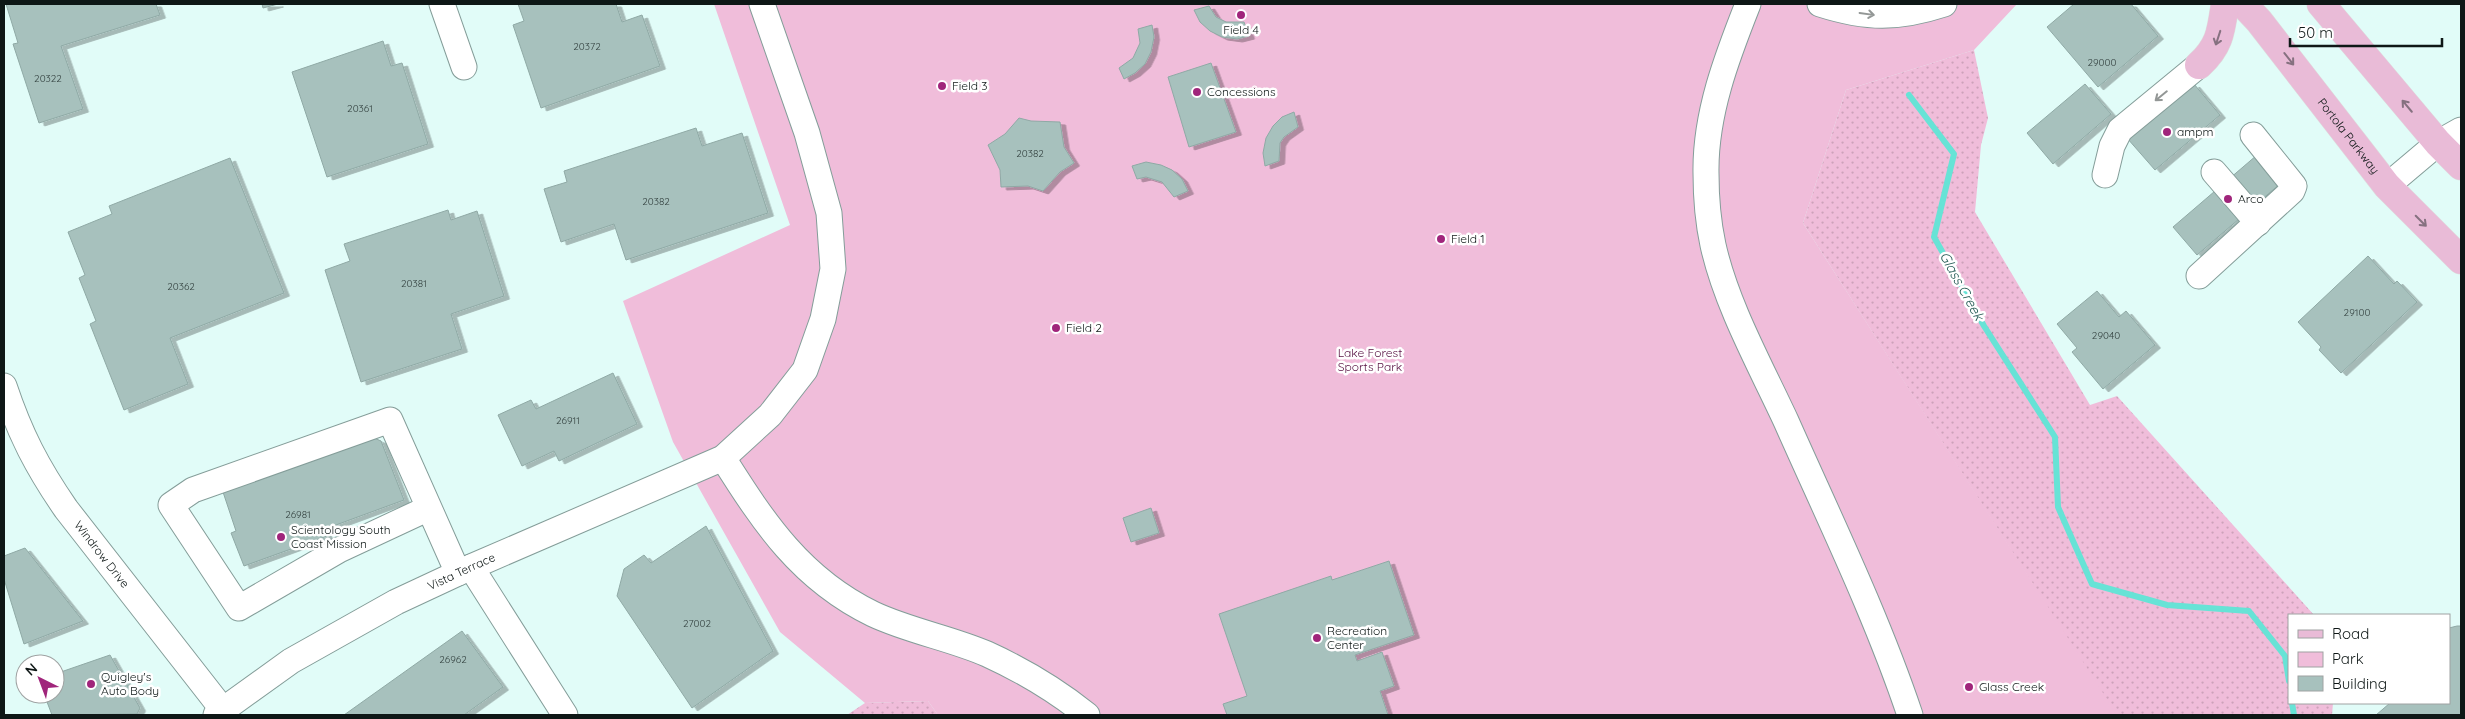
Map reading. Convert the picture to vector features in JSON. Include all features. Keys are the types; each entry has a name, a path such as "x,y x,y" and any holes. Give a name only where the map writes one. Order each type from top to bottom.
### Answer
{"main road":[{"path":"2199,65 2212,53 2219,38 2225,4"},
{"name":"Portola Parkway","path":"2243,4 2259,21 2387,186 2461,260"},
{"path":"2321,4 2438,143 2461,166"}],"street":[{"path":"442,4 464,68"},
{"name":"Vista Terrace","path":"219,713 291,661 396,602 464,570 723,458 770,416 805,370 823,319 833,269 829,213 807,133 762,4"},
{"path":"1748,4 1729,53 1714,106 1708,139 1706,171 1713,244 1733,305 1876,624 1910,715"},
{"path":"1820,4 1840,10 1881,16 1914,14 1944,4"},
{"path":"2105,175 2112,146 2120,130 2199,65"},
{"path":"2387,186 2438,143 2461,130"},
{"path":"2200,276 2289,196 2294,186 2253,134"},
{"path":"2214,172 2258,223"},
{"name":"Windrow Drive","path":"4,386 17,425 32,457 47,482 219,713"},
{"path":"429,508 339,550 239,608 171,505 193,490 390,420 429,508 464,570 562,714"},
{"path":"723,458 755,509 784,546 817,577 845,598 873,614 900,625 986,654 1030,677 1087,715"}],"green space":[{"name":"Lake Forest Sports Park","path":"714,4 2017,4 1974,50 1846,90 1803,223 2117,715 938,715 928,701 865,703 780,632 673,442 623,301 790,225"},
{"path":"1974,50 1988,118 1981,145 1975,212 2090,405 2117,396 2313,614 2288,614 2288,704 2333,704 2332,715 2116,715 1803,223 1846,90"},
{"path":"928,701 938,715 847,715 865,703"}],"building":[{"path":"6,4 156,4 160,15 61,46 83,109 39,123 13,44 18,43"},
{"path":"262,4 278,4 263,8"},
{"path":"518,4 616,4 622,22 642,15 660,66 541,108 513,25 524,21"},
{"path":"2074,4 2131,4 2158,36 2098,87 2047,27"},
{"path":"1209,6 1216,17 1226,22 1244,22 1249,36 1237,39 1222,37 1210,31 1200,22 1194,10"},
{"path":"1152,25 1154,37 1151,52 1145,64 1135,73 1124,79 1119,68 1133,58 1140,43 1138,29"},
{"path":"383,41 391,66 402,63 428,144 327,177 292,72"},
{"name":"Concessions","path":"1211,63 1236,132 1189,147 1168,77"},
{"path":"2085,84 2111,114 2053,164 2027,133"},
{"name":"ampm","path":"2194,84 2220,115 2155,170 2127,138"},
{"path":"1294,112 1298,127 1284,137 1280,143 1279,161 1265,166 1263,153 1266,138 1273,126 1282,117"},
{"path":"1019,118 1031,121 1060,122 1064,147 1074,163 1060,172 1043,191 1028,186 1001,187 1000,170 988,145 1005,134"},
{"path":"696,128 702,146 742,133 768,213 626,260 614,224 561,242 544,189 567,182 564,171"},
{"path":"2257,155 2281,183 2197,255 2173,227"},
{"path":"230,158 284,293 170,338 188,384 124,410 90,324 96,321 79,278 85,275 68,232 112,214 109,206"},
{"path":"1146,162 1161,165 1172,170 1182,179 1188,191 1174,197 1162,182 1146,177 1137,179 1132,166"},
{"path":"448,210 451,220 477,211 504,296 451,314 462,349 361,382 325,270 350,261 344,244"},
{"path":"2368,256 2394,284 2397,281 2417,302 2341,373 2319,350 2321,347 2298,322"},
{"path":"2097,291 2119,317 2126,311 2155,345 2103,389 2072,352 2077,348 2057,324"},
{"path":"613,373 637,424 559,461 554,451 522,466 498,415 531,400 536,409"},
{"path":"372,437 381,441 404,500 325,529 327,536 244,566 231,533 236,531 223,492"},
{"path":"1151,508 1159,533 1131,542 1123,518"},
{"path":"706,526 773,651 692,708 617,596 624,569 644,555 651,563"},
{"path":"25,548 83,621 24,644 4,579 4,556"},
{"name":"Recreation Center","path":"1389,561 1414,635 1355,655 1357,661 1382,652 1394,686 1380,691 1388,715 1227,715 1223,704 1247,696 1219,614 1331,576 1332,580"},
{"path":"2461,626 2461,715 2376,715 2389,704 2450,704 2450,628"},
{"path":"462,631 503,687 464,715 344,715"},
{"name":"Quigley's Auto Body","path":"110,655 140,708 137,714 52,715 48,704 65,704 65,671"}],"waterway":[{"name":"Glass Creek","path":"1909,95 1954,154 1934,237 1984,326 2055,437 2058,507 2092,584 2167,605 2249,611 2285,656 2288,675"},
{"name":"Glass Creek","path":"2292,704 2294,715"}],"place":[{"name":"Field 4","path":"1241,15"},
{"name":"Field 3","path":"942,86"},
{"name":"Concessions","path":"1197,92"},
{"name":"ampm","path":"2167,132"},
{"name":"Arco","path":"2228,199"},
{"name":"Field 1","path":"1441,239"},
{"name":"Field 2","path":"1056,328"},
{"name":"Scientology South Coast Mission","path":"281,537"},
{"name":"Recreation Center","path":"1317,638"},
{"name":"Quigley's Auto Body","path":"91,684"},
{"name":"Glass Creek","path":"1969,687"}]}
